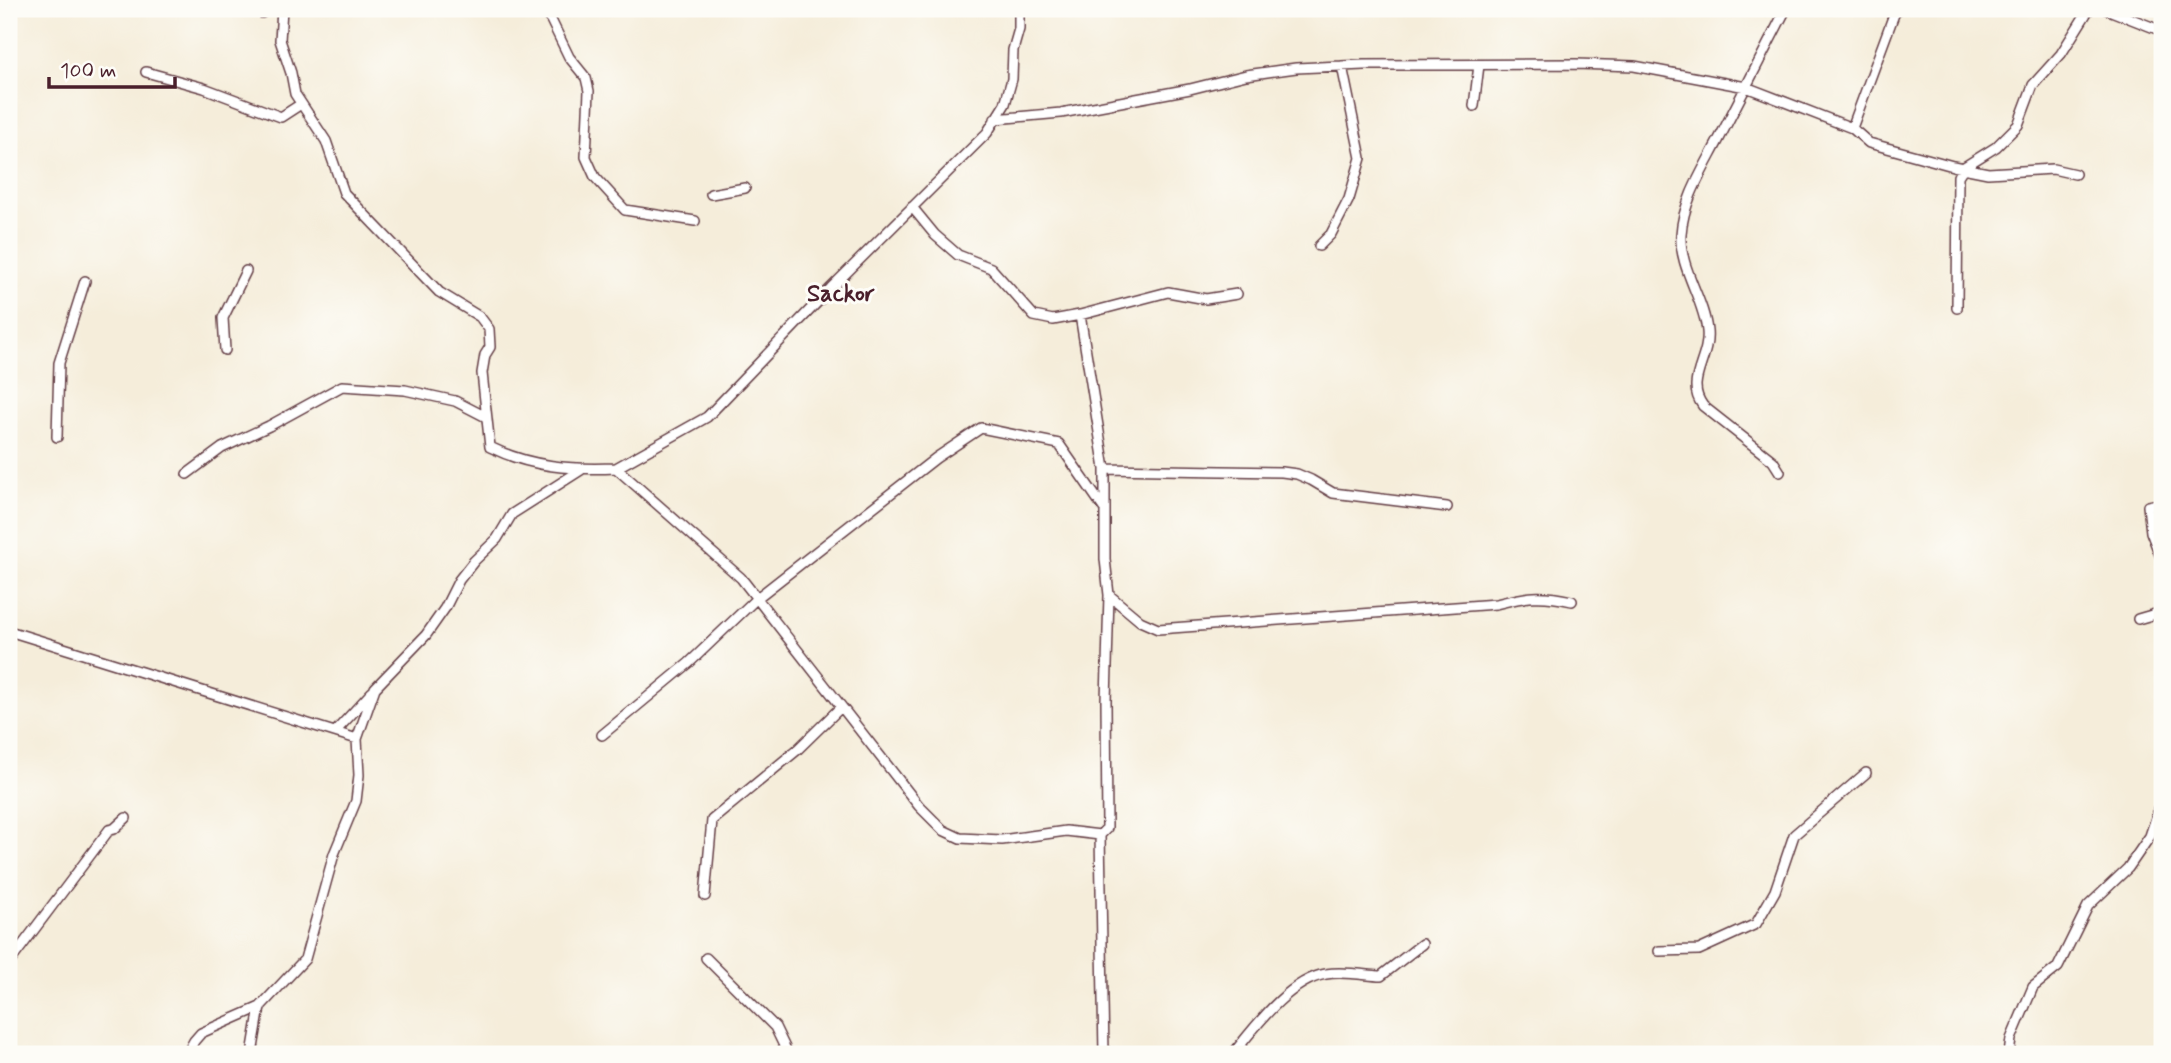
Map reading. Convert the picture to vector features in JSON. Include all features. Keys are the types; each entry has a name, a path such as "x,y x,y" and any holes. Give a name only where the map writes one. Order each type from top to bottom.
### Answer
{"street":[{"path":"282,9 280,40 295,94 326,141 344,193 439,292 485,322 491,334 482,373 490,447 532,463 581,470 617,468 707,417 987,133 1005,104 1012,79 1019,9"},
{"path":"542,9 551,20 569,57 586,79 589,91 586,157 595,177 625,210 695,221"},
{"path":"923,9 960,9"},
{"path":"1780,472 1773,461 1703,407 1696,398 1694,388 1705,352 1707,331 1682,253 1681,233 1690,197 1786,9"},
{"path":"1852,128 1896,9"},
{"path":"1957,308 1958,176 1964,167 1996,146 2018,125 2033,85 2061,54 2089,9"},
{"path":"2106,9 2162,31"},
{"path":"1474,106 1479,65"},
{"path":"1319,246 1331,234 1349,199 1361,158 1342,66"},
{"path":"995,120 1061,113 1190,89 1246,75 1297,68 1634,66 1746,87 1852,128 1869,143 1953,166 1988,173 2053,169 2075,174"},
{"path":"146,72 204,88 281,117 301,104"},
{"path":"711,194 745,188"},
{"path":"912,207 935,235 958,255 991,268 1034,316 1053,320 1168,292 1206,299 1237,294"},
{"path":"225,350 223,318 246,271"},
{"path":"57,437 59,363 86,281"},
{"path":"1080,315 1105,470 1105,559 1109,595 1107,828 1100,835 1104,1054"},
{"path":"187,474 222,448 342,386 405,390 455,401 486,417"},
{"path":"602,734 689,663 757,598 936,458 981,428 1059,444 1105,512"},
{"path":"617,468 741,578 840,708 919,806 943,830 960,838 1003,839 1066,831 1100,835"},
{"path":"335,732 426,635 445,608 459,580 496,539 512,514 581,470"},
{"path":"1105,470 1282,472 1311,480 1333,494 1447,507"},
{"path":"2162,503 2148,506 2151,532 2162,560"},
{"path":"1109,595 1140,621 1158,629 1496,604 1532,595 1572,601"},
{"path":"2138,619 2162,612"},
{"path":"9,631 357,739"},
{"path":"187,1054 201,1033 260,1007 305,959 334,854 356,801 359,775 357,739 375,688"},
{"path":"705,896 712,820 797,750 840,708"},
{"path":"1659,951 1699,950 1756,924 1774,891 1794,835 1866,772"},
{"path":"2009,1054 2011,1039 2033,987 2058,967 2088,906 2127,868 2150,836 2162,800"},
{"path":"9,963 109,830 126,818"},
{"path":"1233,1054 1269,1008 1308,980 1327,974 1381,976 1422,944"},
{"path":"706,958 775,1027 788,1054"},
{"path":"252,1054 260,1007"}],"district":[{"name":"Sackor","path":"841,293"}]}
